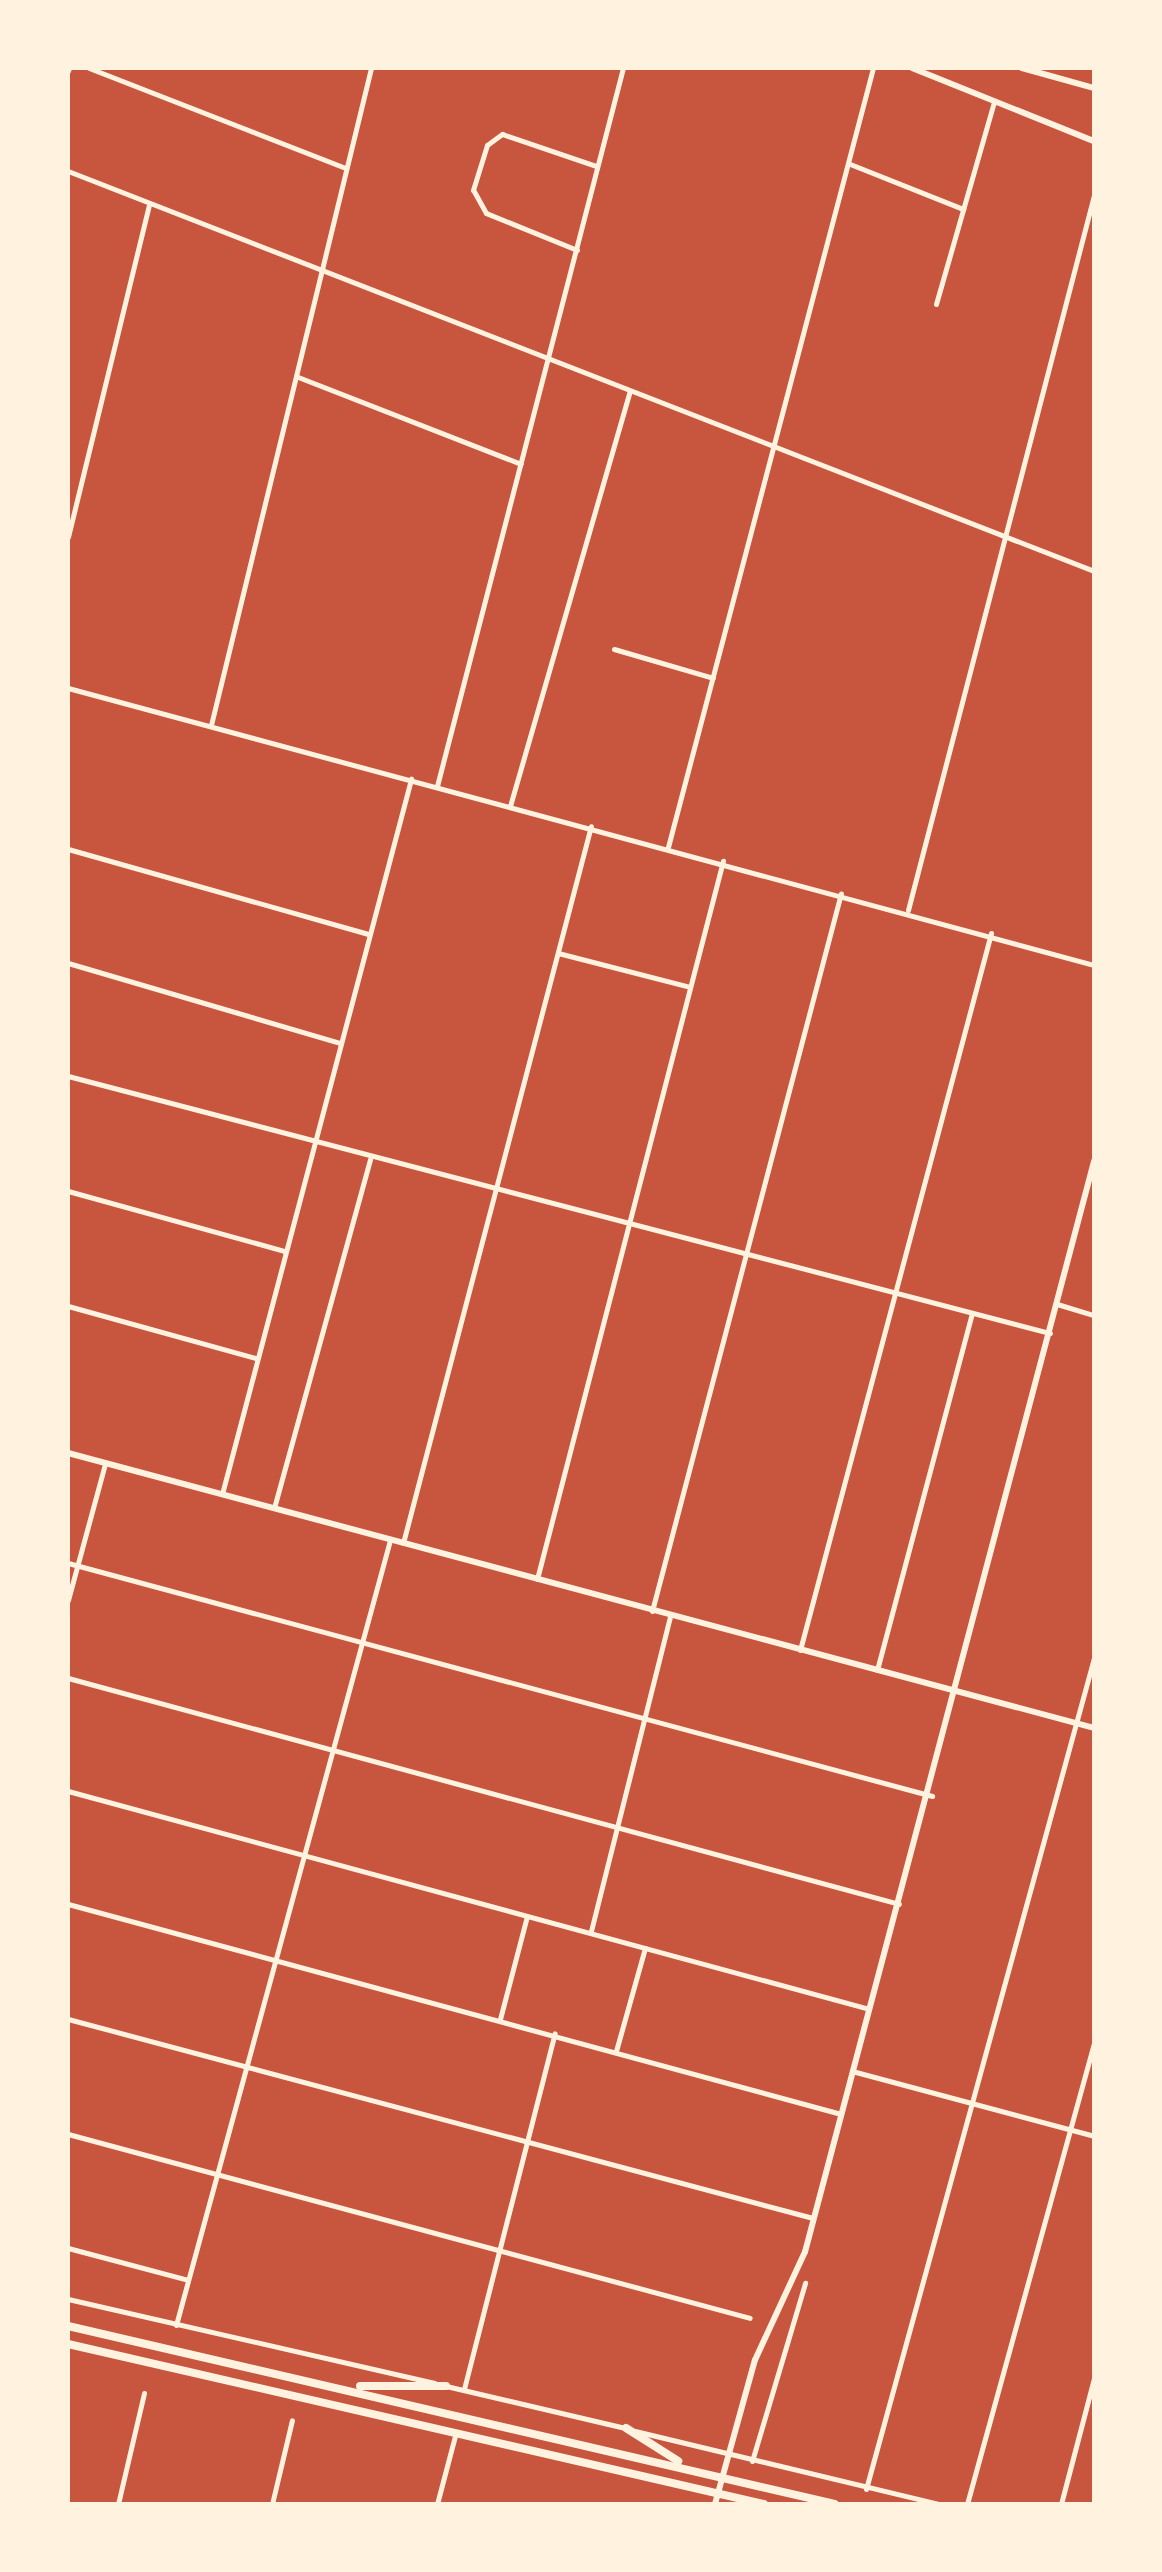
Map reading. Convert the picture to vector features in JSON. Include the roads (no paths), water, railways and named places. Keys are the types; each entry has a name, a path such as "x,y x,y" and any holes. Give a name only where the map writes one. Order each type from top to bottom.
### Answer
{"main road":[{"path":"68,2326 355,2386 835,2504"},
{"path":"68,2344 456,2430 740,2502 764,2504"},
{"path":"355,2386 446,2386"},
{"path":"626,2428 686,2466"}],"street":[{"path":"88,68 346,168"},
{"path":"211,726 370,68"},
{"path":"437,786 622,68"},
{"path":"668,846 873,68"},
{"path":"912,68 1094,141"},
{"path":"1022,68 1094,88"},
{"path":"936,304 994,102"},
{"path":"577,250 486,213 473,190 495,136 597,166"},
{"path":"850,164 963,209"},
{"path":"68,171 1094,571"},
{"path":"908,910 1094,196"},
{"path":"68,537 150,204"},
{"path":"298,377 521,464"},
{"path":"510,806 630,392"},
{"path":"614,649 714,678"},
{"path":"68,688 908,910 1094,965"},
{"path":"222,1494 410,779"},
{"path":"403,1543 591,826"},
{"path":"68,850 369,934"},
{"path":"536,1579 724,861"},
{"path":"652,1611 841,892"},
{"path":"800,1650 991,933"},
{"path":"558,953 690,987"},
{"path":"68,963 340,1043"},
{"path":"68,1076 1050,1333"},
{"path":"274,1508 370,1158"},
{"path":"715,2504 732,2442 814,2218 932,1796 1094,1161"},
{"path":"68,1192 284,1251"},
{"path":"1057,1304 1094,1314"},
{"path":"68,1306 256,1358"},
{"path":"877,1670 972,1314"},
{"path":"68,1454 1094,1728"},
{"path":"68,1600 105,1464"},
{"path":"176,2325 390,1540"},
{"path":"68,1564 932,1796"},
{"path":"591,1931 670,1616"},
{"path":"866,2489 1094,1658"},
{"path":"68,1678 899,1904"},
{"path":"68,1791 870,2009"},
{"path":"68,1904 840,2114"},
{"path":"500,2019 527,1916"},
{"path":"616,2051 646,1947"},
{"path":"68,2019 814,2218"},
{"path":"463,2390 555,2034"},
{"path":"967,2504 1094,2044"},
{"path":"852,2072 1094,2136"},
{"path":"68,2134 750,2318"},
{"path":"68,2248 188,2280"},
{"path":"752,2461 804,2283"},
{"path":"68,2300 938,2504"},
{"path":"1061,2504 1094,2378"},
{"path":"118,2504 144,2393"},
{"path":"272,2504 292,2420"},
{"path":"437,2504 456,2430"}]}
